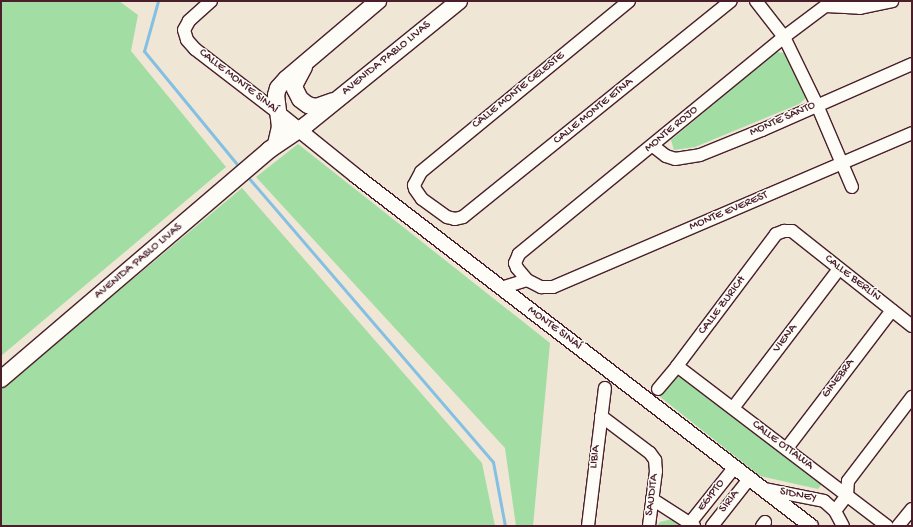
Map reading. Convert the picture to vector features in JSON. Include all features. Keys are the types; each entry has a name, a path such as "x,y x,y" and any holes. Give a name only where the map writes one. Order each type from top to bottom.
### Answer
{"main road":[{"path":"272,147 280,130 276,96 278,88 378,1"},
{"name":"AVENIDA PABLO LIVAS","path":"1,379 272,147 298,130 340,98 459,1"},
{"path":"310,59 300,72 295,84 295,89 300,99 308,105 316,107 340,98"}],"street":[{"name":"CALLE MONTE SINAÍ","path":"211,1 193,16 184,30 187,40 195,49 298,130"},
{"name":"CALLE MONTE CELESTE","path":"455,219 442,214 422,199 414,185 421,172 629,1"},
{"name":"CALLE MONTE ETNA","path":"455,219 468,213 731,1"},
{"path":"756,1 784,37 817,104 852,187"},
{"path":"829,4 860,8 892,1"},
{"name":"MONTE ROJO","path":"527,280 515,263 519,254 653,146 784,37 829,4"},
{"name":"MONTE SANTO","path":"653,146 666,156 675,159 700,155 762,130 817,104 912,64"},
{"name":"MONTE SINAÍ","path":"298,130 811,526"},
{"name":"MONTE EVEREST","path":"527,280 546,288 558,285 912,133"},
{"name":"CALLE ZURICH","path":"658,389 776,234 784,230 792,231"},
{"name":"CALLE BERLÍN","path":"792,231 912,326"},
{"name":"VIENA","path":"733,408 839,269"},
{"path":"502,288 527,280"},
{"name":"GINEBRA","path":"787,448 892,310"},
{"name":"CALLE OTTAWA","path":"677,366 787,448 887,526"},
{"name":"LIBIA","path":"588,526 605,388"},
{"path":"824,501 835,486 848,481 912,397"},
{"name":"SAUDITA","path":"601,416 650,453 656,460 649,526"},
{"name":"EGIPTO","path":"692,525 734,468"},
{"name":"SIRIA","path":"712,526 749,479"},
{"path":"835,511 847,495 848,481"},
{"name":"SIDNEY","path":"764,489 824,501 835,511 843,526"},
{"path":"652,499 692,525"},
{"path":"898,526 912,509"}],"green space":[{"path":"1,1 119,1 138,15 131,51 226,167 1,356"},
{"path":"776,52 785,53 806,98 799,104 695,147 674,150 671,140"},
{"path":"298,144 550,343 533,526 516,526 505,448 256,177"},
{"path":"242,188 482,463 495,526 1,526 1,389"},
{"path":"679,374 823,483 818,489 760,476 659,396"},
{"path":"672,519 682,526 657,526 660,522"}],"waterway":[{"path":"158,1 144,51 241,169"},
{"path":"247,176 493,462 505,526"}]}
